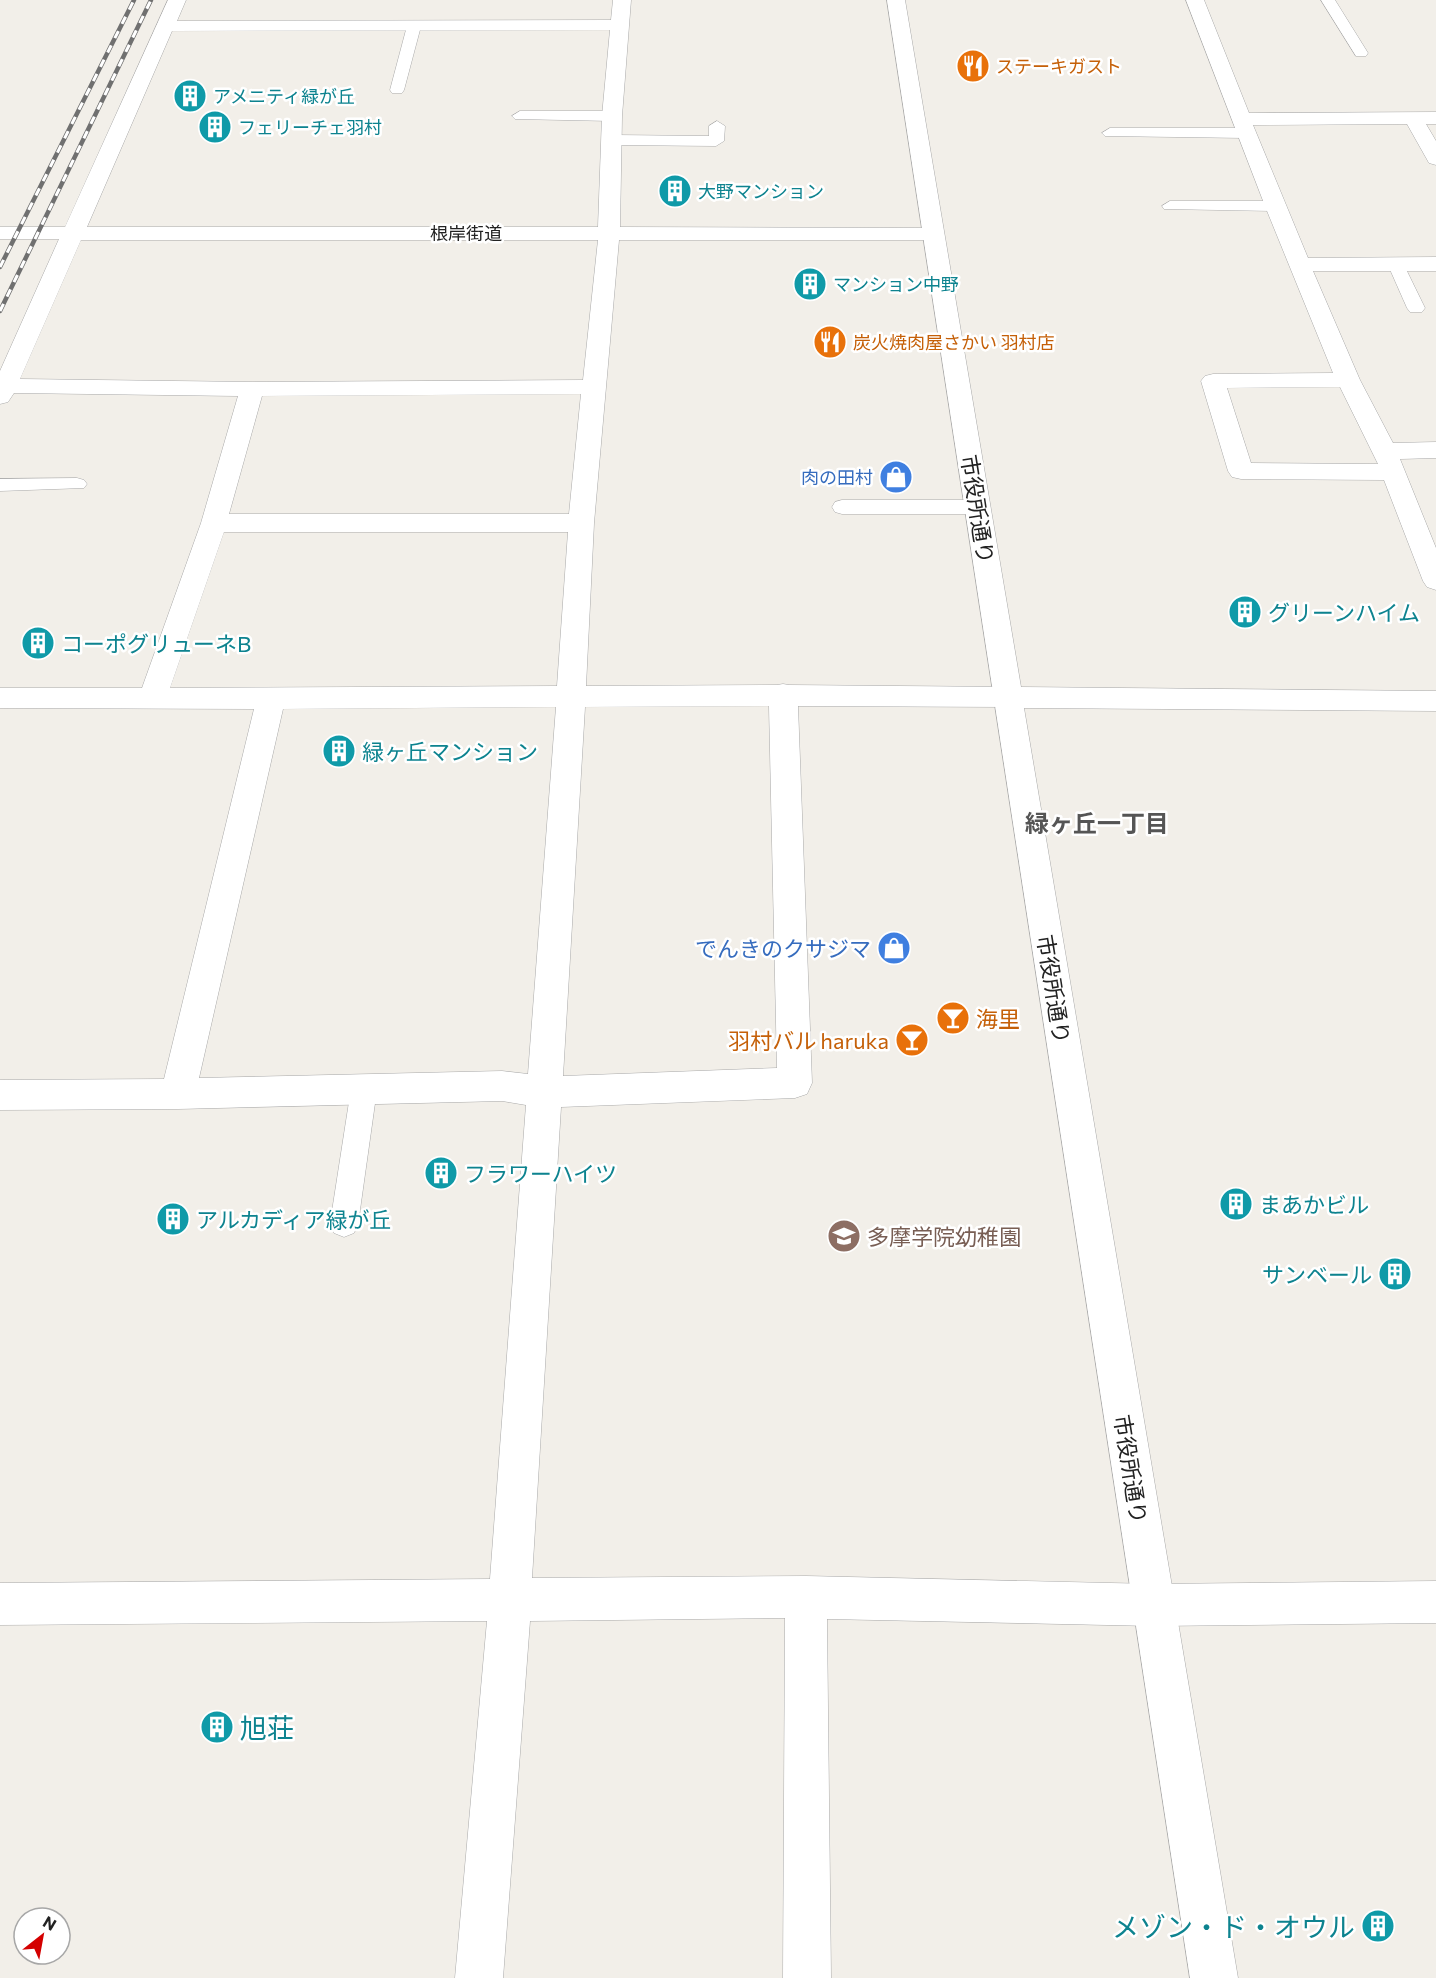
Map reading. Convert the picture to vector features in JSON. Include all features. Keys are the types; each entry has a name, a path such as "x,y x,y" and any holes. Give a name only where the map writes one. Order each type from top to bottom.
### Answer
{"street":[{"path":"177,0 3,392 594,387"},
{"name":"市役所通り","path":"896,0 1009,697 1152,1605 1214,1978"},
{"path":"1195,0 1275,206 1302,265 1348,380 1389,461 1436,581"},
{"path":"165,26 414,26 621,13 612,128 609,233 581,523 510,1600 479,1978"},
{"path":"1413,118 1436,159"},
{"path":"1244,126 1436,118"},
{"name":"根岸街道","path":"0,233 933,234"},
{"path":"1302,265 1436,264"},
{"path":"1348,380 1213,381 1241,471 1389,461 1436,450"},
{"path":"152,699 214,523 252,389"},
{"path":"214,523 581,523"},
{"path":"0,1095 178,1094 502,1086 545,1092 795,1083 783,694"},
{"path":"0,698 271,699 783,694 1436,701"},
{"path":"178,1094 271,699"},
{"path":"806,1597 807,1978"},
{"path":"0,1604 806,1597 1152,1605 1436,1602"}],"lane":[{"path":"1328,0 1361,53"},
{"path":"398,90 414,26"},
{"path":"520,116 716,141 717,126"},
{"path":"1110,133 1244,126"},
{"path":"1170,207 1275,206"},
{"path":"1396,265 1416,308"},
{"path":"0,485 77,484"},
{"path":"842,507 977,507"},
{"path":"344,1224 364,1089"}],"railway":[{"path":"0,267 134,0"},
{"path":"0,311 151,0"}],"place":[{"name":"ステーキガスト","path":"973,66"},
{"name":"アメニティ緑が丘","path":"190,96"},
{"name":"フェリーチェ羽村","path":"215,127"},
{"name":"大野マンション","path":"675,191"},
{"name":"マンション中野","path":"810,284"},
{"name":"炭火焼肉屋さかい 羽村店","path":"830,342"},
{"name":"肉の田村","path":"896,477"},
{"name":"グリーンハイム","path":"1245,612"},
{"name":"コーポグリューネB","path":"38,643"},
{"name":"緑ヶ丘マンション","path":"339,751"},
{"name":"でんきのクサジマ","path":"894,948"},
{"name":"海里","path":"953,1018"},
{"name":"羽村バル haruka","path":"912,1040"},
{"name":"フラワーハイツ","path":"441,1173"},
{"name":"まあかビル","path":"1236,1204"},
{"name":"アルカディア緑が丘","path":"173,1219"},
{"name":"多摩学院幼稚園","path":"844,1236"},
{"name":"サンベール","path":"1395,1274"},
{"name":"旭荘","path":"217,1727"},
{"name":"メゾン・ド・オウル","path":"1378,1926"}],"district":[{"name":"緑ヶ丘一丁目","path":"1097,822"}]}
